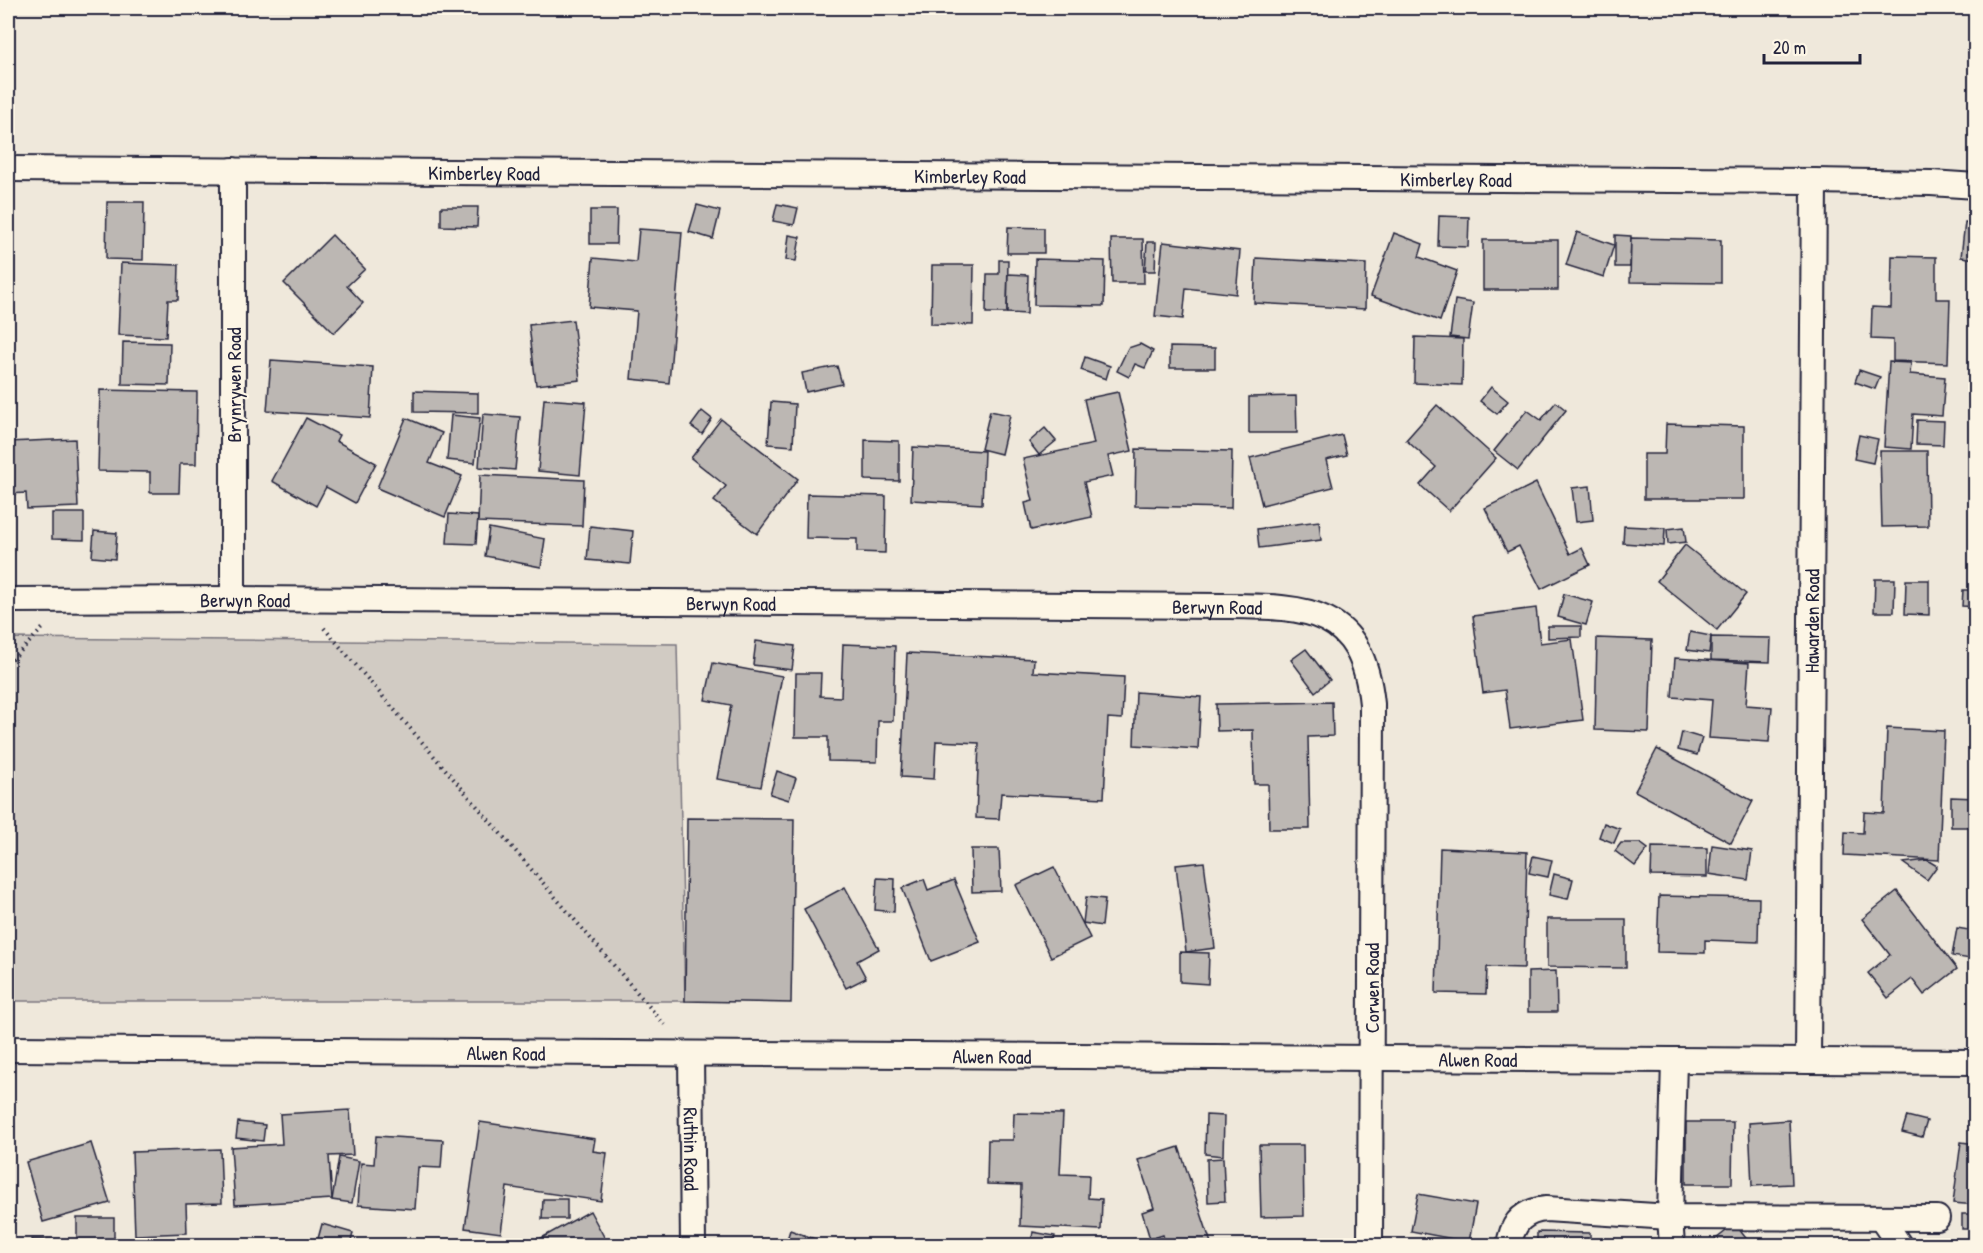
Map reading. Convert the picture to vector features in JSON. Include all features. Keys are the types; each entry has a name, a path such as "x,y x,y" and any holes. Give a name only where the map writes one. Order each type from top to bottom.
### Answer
{"street":[{"name":"Kimberley Road","path":"8,169 1814,181 1976,186"},
{"name":"Brynrywen Road","path":"233,170 233,599"},
{"name":"Hawarden Road","path":"1808,1061 1814,181"},
{"name":"Berwyn Road","path":"8,600 233,599 1297,608 1332,622 1348,636 1360,653 1370,682 1372,730"},
{"name":"Corwen Road","path":"1370,1245 1372,730"},
{"name":"Alwen Road","path":"8,1049 1976,1062"},
{"name":"Ruthin Road","path":"691,1055 693,1245"},
{"path":"1672,1245 1670,1217 1674,1060"},
{"path":"1509,1245 1510,1238 1520,1220 1527,1213 1535,1210 1670,1217 1937,1218"},
{"path":"1881,1218 1900,1245"}],"path":[{"path":"8,664 70,600"},
{"path":"300,601 691,1055"}],"shaded area":[{"path":"8,638 677,644 685,1001 8,1001"}],"building":[{"path":"107,202 144,202 143,260 106,259"},
{"path":"777,204 798,208 794,225 773,221"},
{"path":"697,205 720,211 713,239 689,232"},
{"path":"441,207 478,207 477,227 441,226"},
{"path":"590,210 617,210 616,244 590,244"},
{"path":"1439,216 1469,217 1468,247 1438,246"},
{"path":"1965,222 1976,223 1976,259 1961,257"},
{"path":"1008,227 1044,228 1044,253 1007,253"},
{"path":"639,229 682,232 669,383 631,379 637,311 589,307 593,258 636,262"},
{"path":"1577,232 1614,245 1604,277 1566,265"},
{"path":"1394,233 1423,244 1419,257 1457,271 1440,321 1371,296"},
{"path":"332,235 365,269 347,286 363,303 334,333 284,283"},
{"path":"789,235 800,237 796,261 786,260"},
{"path":"1615,235 1631,236 1630,267 1615,267"},
{"path":"1631,238 1721,240 1721,283 1630,282"},
{"path":"1111,239 1143,239 1144,283 1112,283"},
{"path":"1483,240 1558,240 1558,290 1483,290"},
{"path":"1147,242 1156,242 1155,271 1145,271"},
{"path":"1163,242 1240,251 1236,294 1186,288 1183,319 1155,316"},
{"path":"1892,256 1936,257 1936,299 1950,299 1948,363 1893,361 1893,340 1871,339 1872,307 1891,308"},
{"path":"1256,258 1366,264 1365,309 1254,303"},
{"path":"1035,259 1105,261 1104,306 1034,305"},
{"path":"999,260 1008,260 1007,313 986,313 987,274 999,274"},
{"path":"121,263 179,265 178,300 168,300 166,337 118,335"},
{"path":"932,265 974,265 973,325 931,324"},
{"path":"1008,274 1028,275 1027,314 1007,313"},
{"path":"1455,300 1473,303 1468,339 1450,337"},
{"path":"573,320 580,380 536,385 529,325"},
{"path":"1415,337 1463,339 1462,385 1414,383"},
{"path":"123,342 170,343 169,385 122,384"},
{"path":"1140,344 1153,351 1145,368 1135,364 1129,377 1117,371 1128,348"},
{"path":"1170,347 1215,348 1215,368 1170,368"},
{"path":"1085,357 1110,366 1106,379 1081,370"},
{"path":"271,360 373,367 370,418 267,411"},
{"path":"1889,362 1911,363 1910,374 1945,377 1942,416 1913,414 1911,449 1884,447"},
{"path":"837,366 842,384 806,392 802,373"},
{"path":"1859,370 1880,377 1875,389 1855,382"},
{"path":"1491,387 1508,401 1497,414 1480,401"},
{"path":"100,390 197,392 196,464 180,464 179,493 150,493 150,472 98,471"},
{"path":"414,391 478,393 478,413 414,412"},
{"path":"1118,392 1132,451 1108,456 1113,476 1084,482 1092,517 1031,530 1025,503 1033,501 1023,459 1094,444 1084,399"},
{"path":"1296,396 1297,433 1249,433 1249,397"},
{"path":"544,399 586,402 580,475 538,471"},
{"path":"771,402 795,404 793,446 768,444"},
{"path":"1556,402 1566,410 1518,470 1494,451 1527,410 1541,420"},
{"path":"1437,405 1496,458 1449,511 1420,485 1436,467 1406,440"},
{"path":"702,411 712,419 702,434 691,426"},
{"path":"990,411 1010,415 1001,454 981,449"},
{"path":"483,414 520,417 515,470 479,467"},
{"path":"451,415 480,418 475,463 447,460"},
{"path":"306,418 339,435 336,441 376,463 355,503 326,487 316,506 272,481"},
{"path":"406,418 442,433 429,463 462,476 445,517 377,488"},
{"path":"721,419 798,479 757,534 714,501 726,486 691,458"},
{"path":"1917,420 1944,421 1943,445 1916,444"},
{"path":"1666,424 1744,426 1744,499 1644,499 1644,454 1665,454"},
{"path":"1045,428 1056,441 1039,455 1029,442"},
{"path":"1342,435 1347,455 1326,460 1333,487 1262,505 1250,458"},
{"path":"1859,435 1878,439 1873,463 1854,459"},
{"path":"75,439 78,507 27,509 26,493 8,494 8,442"},
{"path":"865,440 899,441 899,481 865,480"},
{"path":"913,447 984,451 982,504 911,500"},
{"path":"1136,449 1232,451 1231,508 1135,506"},
{"path":"1880,451 1927,451 1928,526 1882,527"},
{"path":"480,475 584,480 582,526 478,522"},
{"path":"1536,483 1570,554 1582,548 1590,565 1541,589 1519,546 1507,552 1485,508"},
{"path":"1590,486 1593,520 1576,522 1572,488"},
{"path":"807,494 886,496 885,553 857,552 857,539 806,538"},
{"path":"52,513 84,513 84,540 52,539"},
{"path":"449,514 478,516 476,544 447,543"},
{"path":"1319,521 1321,540 1259,548 1257,529"},
{"path":"590,526 633,531 630,564 587,560"},
{"path":"1624,526 1665,528 1664,546 1623,543"},
{"path":"1684,527 1686,542 1668,544 1667,529"},
{"path":"489,528 545,539 541,567 485,556"},
{"path":"94,531 117,533 115,559 92,557"},
{"path":"1685,545 1746,594 1717,630 1657,581"},
{"path":"1875,579 1895,579 1894,612 1874,612"},
{"path":"1906,580 1929,580 1929,615 1905,614"},
{"path":"1963,590 1976,590 1976,607 1962,606"},
{"path":"1564,594 1593,602 1586,625 1558,617"},
{"path":"1536,608 1540,643 1572,639 1583,720 1510,729 1505,690 1483,693 1473,616"},
{"path":"1548,626 1581,626 1581,637 1548,638"},
{"path":"1690,632 1711,636 1709,653 1687,650"},
{"path":"1711,637 1771,638 1770,662 1711,660"},
{"path":"1597,638 1652,640 1649,732 1595,730"},
{"path":"756,641 795,646 792,670 753,665"},
{"path":"843,644 895,646 893,721 878,721 877,762 828,761 828,737 795,737 796,673 821,673 820,696 841,697"},
{"path":"1306,649 1330,680 1315,692 1291,660"},
{"path":"907,653 1034,659 1033,672 1124,677 1122,719 1108,718 1104,798 1001,793 999,819 976,818 979,743 936,741 934,779 901,777"},
{"path":"1675,658 1749,663 1746,705 1772,707 1769,742 1709,738 1712,700 1672,697"},
{"path":"713,663 782,676 761,787 717,779 731,705 705,700"},
{"path":"1136,692 1201,697 1198,749 1134,745"},
{"path":"1332,702 1333,736 1308,737 1310,829 1269,829 1268,784 1254,784 1253,730 1217,731 1216,704"},
{"path":"1887,728 1944,731 1939,860 1844,855 1845,832 1863,833 1864,812 1884,813"},
{"path":"1682,732 1702,738 1697,755 1678,750"},
{"path":"1657,749 1753,801 1731,843 1635,791"},
{"path":"777,771 796,778 789,800 770,794"},
{"path":"1951,797 1976,798 1976,827 1951,827"},
{"path":"687,818 794,819 791,1003 685,1001"},
{"path":"1604,823 1620,829 1614,843 1599,837"},
{"path":"1621,843 1640,843 1648,849 1635,866 1615,851"},
{"path":"1712,845 1752,851 1748,880 1709,874"},
{"path":"1652,847 1707,848 1707,877 1651,876"},
{"path":"1440,848 1527,852 1524,968 1487,967 1486,994 1436,993"},
{"path":"971,849 999,849 1001,891 972,892"},
{"path":"1533,856 1552,860 1548,877 1529,873"},
{"path":"1927,860 1937,866 1927,880 1903,863"},
{"path":"1204,862 1215,948 1186,952 1176,865"},
{"path":"1054,867 1090,938 1051,957 1016,885"},
{"path":"1554,874 1573,879 1568,899 1549,895"},
{"path":"877,878 895,879 894,912 875,910"},
{"path":"924,879 928,890 954,880 980,942 931,961 902,888"},
{"path":"845,887 879,949 857,961 866,978 846,988 804,909"},
{"path":"1897,891 1957,969 1924,995 1912,979 1888,998 1868,973 1890,955 1862,919"},
{"path":"1659,896 1759,898 1758,942 1705,940 1705,953 1657,952"},
{"path":"1086,897 1105,899 1102,926 1083,923"},
{"path":"1547,919 1626,919 1626,968 1547,967"},
{"path":"1957,928 1975,931 1970,959 1952,956"},
{"path":"1180,952 1209,953 1208,984 1180,982"},
{"path":"1556,971 1557,1012 1528,1012 1528,972"},
{"path":"350,1110 353,1155 329,1156 332,1199 235,1205 231,1147 282,1144 280,1114"},
{"path":"1014,1113 1063,1114 1060,1174 1089,1175 1088,1198 1102,1199 1101,1230 1020,1226 1021,1185 987,1184 988,1140 1013,1140"},
{"path":"1206,1115 1224,1116 1223,1156 1205,1154"},
{"path":"1907,1116 1927,1121 1922,1137 1902,1132"},
{"path":"1789,1120 1792,1184 1752,1186 1749,1123"},
{"path":"238,1122 265,1125 263,1141 236,1138"},
{"path":"480,1122 595,1139 593,1151 607,1153 601,1201 507,1187 501,1233 465,1228"},
{"path":"1686,1122 1733,1122 1732,1184 1686,1184"},
{"path":"376,1136 443,1140 441,1168 418,1167 415,1209 358,1205 361,1163 374,1164"},
{"path":"1961,1142 1976,1144 1976,1205 1953,1203"},
{"path":"91,1143 110,1203 43,1222 26,1162"},
{"path":"1259,1145 1303,1145 1304,1216 1261,1217"},
{"path":"1179,1147 1212,1246 1166,1246 1163,1235 1150,1239 1142,1212 1154,1208 1138,1160"},
{"path":"220,1149 222,1203 186,1204 187,1233 135,1235 132,1152"},
{"path":"339,1157 359,1161 352,1203 332,1200"},
{"path":"1223,1158 1225,1201 1208,1202 1207,1159"},
{"path":"1418,1194 1476,1204 1469,1242 1411,1231"},
{"path":"543,1199 567,1199 567,1219 542,1219"},
{"path":"590,1211 609,1246 527,1246"},
{"path":"1962,1214 1976,1214 1976,1229 1962,1229"},
{"path":"77,1218 114,1218 114,1246 32,1246 32,1239 77,1240"},
{"path":"322,1224 353,1233 350,1246 316,1246"},
{"path":"1735,1224 1752,1246 1707,1246"},
{"path":"790,1230 834,1246 785,1246"},
{"path":"1033,1232 1055,1236 1053,1246 1031,1246"},
{"path":"1537,1232 1590,1233 1590,1246 1537,1246"}]}
